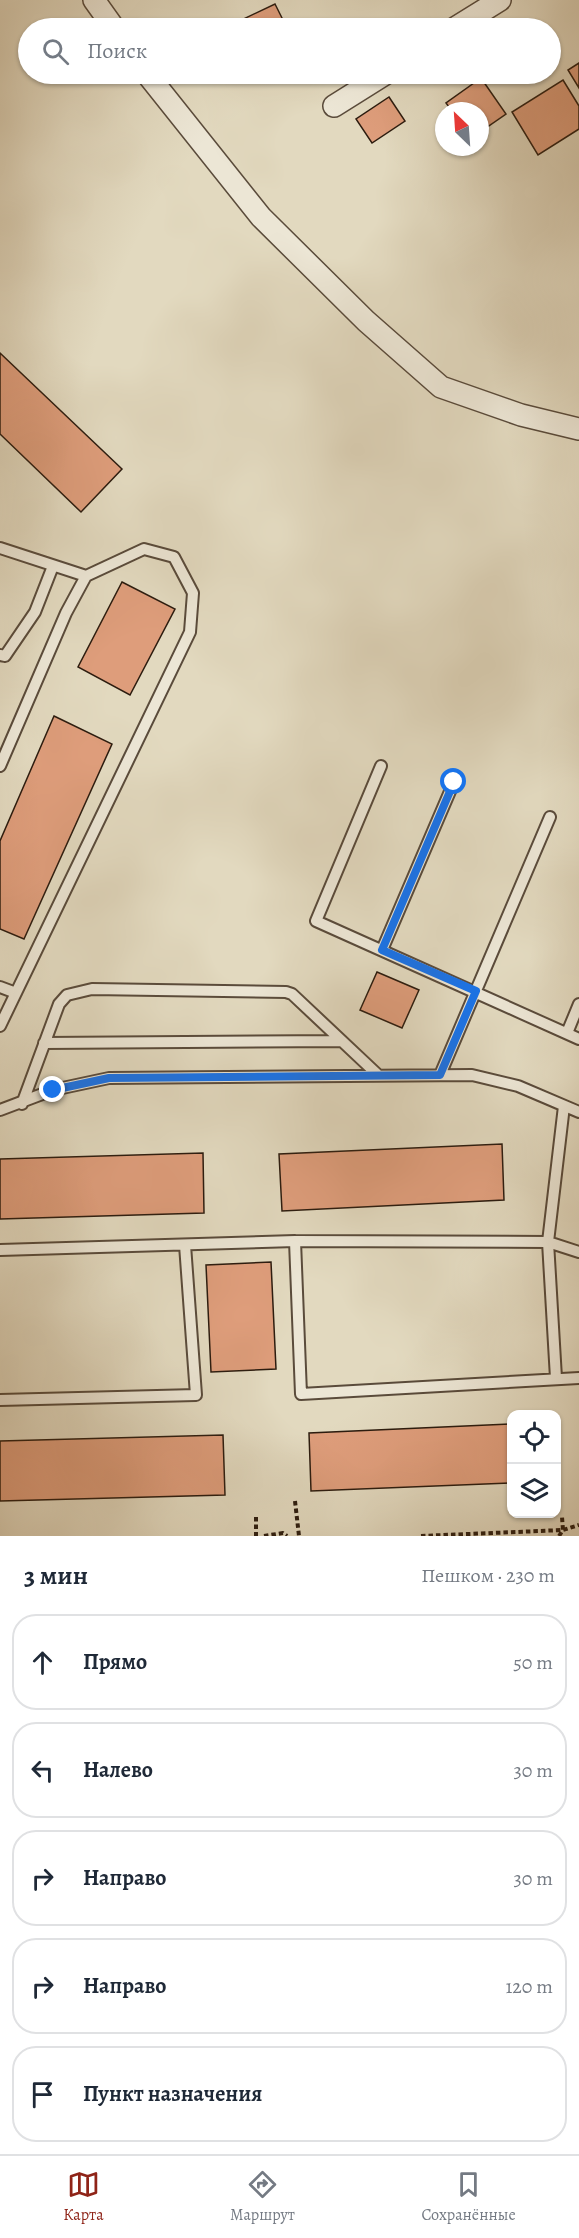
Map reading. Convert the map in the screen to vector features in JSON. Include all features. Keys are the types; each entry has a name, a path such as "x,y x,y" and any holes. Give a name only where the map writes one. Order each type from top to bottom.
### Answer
{"street":[{"path":"94,0 107,18"},
{"path":"471,18 500,0"},
{"path":"155,84 261,217 366,321 441,387 521,415 579,429"},
{"path":"334,106 369,84"}],"lane":[{"path":"0,548 86,576"},
{"path":"0,766 66,613 86,576 144,549 174,557 192,593 190,632 0,1026"},
{"path":"0,655 5,656 35,612 54,566"},
{"path":"381,766 316,921 579,1039"},
{"path":"382,950 454,782"},
{"path":"440,1075 550,817"},
{"path":"0,987 16,993"},
{"path":"22,1104 59,1004 67,995 92,989 286,992 292,994 378,1075"},
{"path":"567,1033 579,1004"},
{"path":"44,1043 342,1041"},
{"path":"0,1110 22,1104 53,1090 109,1078 472,1075 518,1086 579,1112"},
{"path":"556,1378 548,1242 564,1106"},
{"path":"295,1241 301,1394 579,1378"},
{"path":"0,1250 295,1241 548,1242 579,1252"},
{"path":"0,1400 196,1395 185,1245"}],"path":[{"path":"295,1501 299,1536"},
{"path":"560,1536 563,1530 562,1516"},
{"path":"256,1517 256,1536"},
{"path":"421,1536 563,1530 579,1525"},
{"path":"264,1536 283,1533 286,1536"}],"building":[{"path":"275,4 282,18 246,18"},
{"path":"579,63 579,88 568,70"},
{"path":"563,80 579,106 579,129 538,155 512,112 557,84 561,84"},
{"path":"473,84 485,84 506,114 489,126 489,102 447,102"},
{"path":"389,97 405,121 372,143 356,119"},
{"path":"0,353 122,469 81,512 0,434"},
{"path":"122,582 175,609 130,695 78,667"},
{"path":"54,716 112,744 24,939 0,929 0,841"},
{"path":"377,972 419,990 402,1028 360,1010"},
{"path":"502,1144 504,1200 282,1211 279,1154"},
{"path":"203,1153 204,1213 0,1219 0,1159"},
{"path":"271,1262 276,1369 211,1372 206,1265"},
{"path":"507,1424 507,1483 311,1491 309,1433"},
{"path":"223,1435 225,1495 0,1501 0,1441"}],"route":[{"path":"53,1090 109,1078 440,1075 476,991 382,950 454,782"}]}
